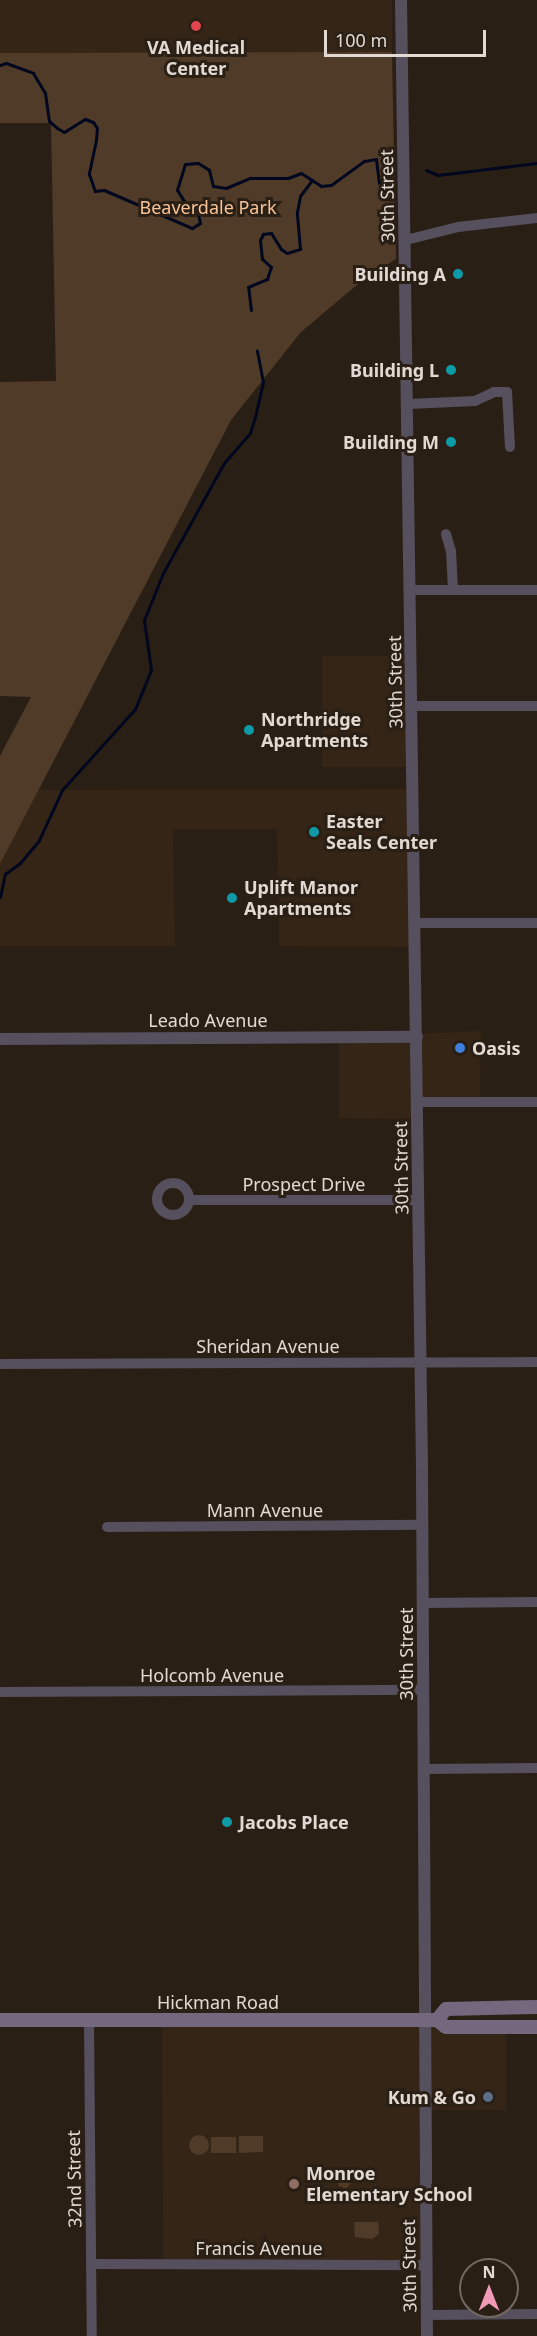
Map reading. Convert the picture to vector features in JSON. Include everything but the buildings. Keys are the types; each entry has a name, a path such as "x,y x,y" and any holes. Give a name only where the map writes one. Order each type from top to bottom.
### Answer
{"main road":[{"name":"Hickman Road","path":"431,2020 446,2009 537,2007"},
{"name":"Hickman Road","path":"0,2020 431,2020 446,2027 537,2027"}],"street":[{"name":"30th Street","path":"401,0 412,590 425,1769 431,2020 427,2336"},
{"path":"406,240 458,227 537,218"},
{"path":"409,404 475,401 494,392 507,392 510,447"},
{"path":"446,534 451,551 453,590"},
{"path":"412,590 537,590"},
{"path":"413,706 537,706"},
{"path":"416,923 537,923"},
{"name":"Leado Avenue","path":"0,1039 417,1037"},
{"path":"418,1102 537,1102"},
{"name":"Prospect Drive","path":"189,1200 419,1200"},
{"name":"Sheridan Avenue","path":"0,1364 537,1362"},
{"name":"Mann Avenue","path":"107,1527 423,1525"},
{"path":"424,1603 537,1602"},
{"name":"Holcomb Avenue","path":"0,1692 424,1690"},
{"path":"425,1769 537,1768"},
{"name":"32nd Street","path":"89,2021 92,2336"},
{"name":"Francis Avenue","path":"91,2264 427,2265"},
{"path":"427,2315 537,2314"}],"shaded area":[{"name":"VA Medical Center","path":"0,0 392,0 392,52 0,53"},
{"path":"322,656 413,656 416,947 279,946 277,829 173,829 175,946 0,946 0,864 38,790 407,789 406,767 322,767"},
{"path":"481,1031 480,1102 418,1102 418,1119 339,1118 339,1037"},
{"name":"Monroe Elementary School","path":"506,2020 506,2110 426,2110 427,2265 163,2264 162,2021"}],"green space":[{"name":"Beaverdale Park","path":"392,52 396,259 358,284 301,332 231,420 0,864 0,756 31,697 0,696 0,382 56,381 51,123 0,123 0,53"},
{"path":"199,2135 206,2138 209,2145 206,2152 199,2155 192,2152 189,2145 192,2138"},
{"path":"239,2136 263,2136 263,2152 239,2153"},
{"path":"211,2137 236,2137 236,2153 211,2153"},
{"path":"350,2166 352,2182 346,2189 339,2186 335,2173"},
{"path":"354,2222 378,2222 379,2234 372,2239 355,2237"}],"waterway":[{"path":"0,65 6,63 33,73 45,93 49,121 57,128 64,132 85,119 93,122 97,128 89,174 95,191 104,190 192,228 200,223 197,209 184,201 177,190 185,164 198,163 209,170 213,186 226,188 250,178 288,178 301,173 321,186 331,185 364,161 376,159 379,183 386,181"},
{"path":"426,170 438,175 537,163"},
{"path":"251,310 248,287 267,279 271,267 262,259 260,240 263,234 271,233 281,249 287,253 300,249 297,212 300,196 312,180"},
{"path":"0,897 5,874 20,863 39,840 62,790 135,709 151,670 144,620 163,573 224,463 250,433 263,382 257,351"}],"place":[{"name":"VA Medical Center","path":"196,26"},
{"name":"Building A","path":"458,274"},
{"name":"Building L","path":"451,370"},
{"name":"Building M","path":"451,442"},
{"name":"Northridge Apartments","path":"249,730"},
{"name":"Easter Seals Center","path":"314,832"},
{"name":"Uplift Manor Apartments","path":"232,898"},
{"name":"Oasis","path":"460,1048"},
{"name":"Jacobs Place","path":"227,1822"},
{"name":"Kum & Go","path":"488,2097"},
{"name":"Monroe Elementary School","path":"294,2184"}]}
